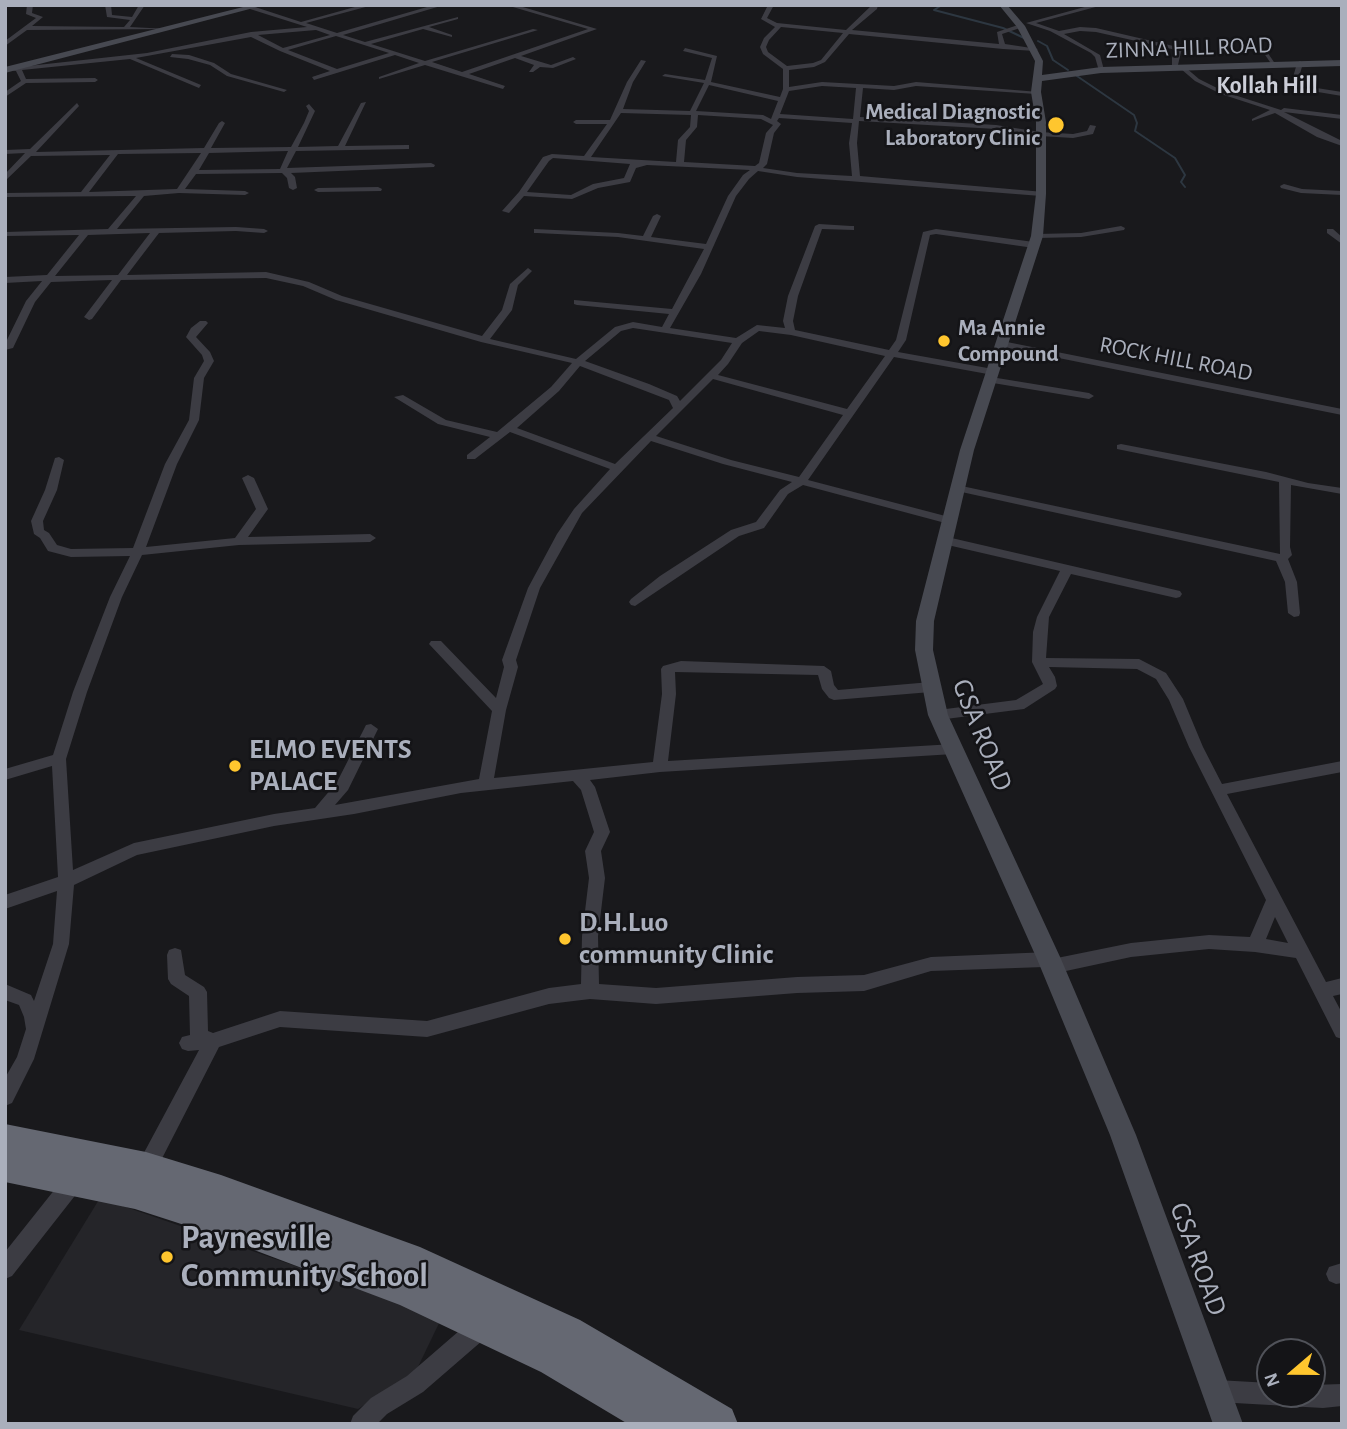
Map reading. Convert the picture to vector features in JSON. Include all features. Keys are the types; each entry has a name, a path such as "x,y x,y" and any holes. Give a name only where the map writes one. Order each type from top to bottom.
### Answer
{"highway":[{"path":"5,1141 85,1169 135,1191 272,1236 409,1289 486,1323 555,1358 668,1424"},
{"path":"5,1164 146,1170 296,1218 420,1266 566,1335 717,1424"}],"street":[{"path":"5,44 40,16 29,14 30,5"},
{"path":"108,5 109,16 134,19"},
{"path":"126,28 142,5"},
{"path":"303,22 370,5"},
{"path":"404,5 422,10"},
{"path":"282,50 441,5"},
{"path":"463,74 594,29 509,5"},
{"path":"781,5 771,7 764,19 780,25 832,29 846,33 1035,49"},
{"path":"780,25 766,39 763,47 765,53 786,68 820,63 875,5"},
{"name":"GSA ROAD","path":"1003,5 1035,49 1039,61 1037,86 1041,194 1036,241 957,488 925,621 924,650 938,715 1051,963 1123,1135 1228,1424"},
{"path":"1003,47 999,36 1017,26 1100,5"},
{"path":"11,69 256,6 503,88"},
{"path":"366,43 456,18"},
{"path":"1017,26 1059,33 1080,29 1096,30 1180,48 1175,58 1179,68 1197,79 1223,93 1274,109 1342,144"},
{"path":"422,27 450,36"},
{"path":"26,28 166,29"},
{"path":"11,69 153,54 251,34 320,28"},
{"path":"381,78 535,30"},
{"path":"1059,33 1098,56 1101,70"},
{"path":"251,34 282,50 351,76"},
{"path":"482,47 493,50"},
{"path":"1262,47 1274,64"},
{"path":"680,164 682,140 693,127 694,113 715,57 685,50"},
{"path":"314,78 397,53"},
{"path":"504,53 540,65 551,66 573,60"},
{"path":"153,54 189,57 212,64 229,75 284,90"},
{"path":"121,58 143,62 200,86"},
{"path":"586,158 619,111 630,82 643,61"},
{"path":"1300,63 1295,81 1302,88 1342,94"},
{"name":"ZINNA HILL ROAD","path":"1037,86 1057,74 1101,70 1342,63"},
{"path":"531,71 540,65"},
{"path":"665,329 697,274 732,196 746,177 763,164 770,134 777,127 775,118 786,89 786,68"},
{"path":"11,69 24,81"},
{"path":"665,76 707,82 783,100"},
{"path":"5,96 24,81 95,80"},
{"path":"786,89 822,84 902,88 916,84 1037,86"},
{"path":"856,178 853,143 860,86"},
{"path":"340,148 364,103"},
{"path":"5,179 77,105"},
{"path":"283,170 285,160 307,123 312,110 310,106"},
{"path":"1254,120 1274,109 1342,117"},
{"path":"619,111 996,127 1040,134 1084,135 1090,132 1092,126"},
{"path":"576,122 612,122"},
{"path":"179,191 194,172 222,123"},
{"path":"5,152 407,147"},
{"path":"83,195 117,151"},
{"path":"506,211 549,157 737,166 1041,194"},
{"path":"522,194 572,198 596,186 627,180 633,166 641,163"},
{"path":"194,172 431,165"},
{"path":"283,170 290,177 293,188"},
{"path":"329,170 316,193 378,189"},
{"path":"1284,186 1301,191 1342,193"},
{"path":"5,195 142,194 179,191 245,193"},
{"path":"109,233 142,194"},
{"path":"646,239 657,216"},
{"path":"791,332 788,321 793,296 819,226 851,228"},
{"path":"635,602 664,579 735,533 760,525 784,492 802,481 891,354 906,327 926,234 936,231 1036,241 1121,228"},
{"path":"5,234 155,233 236,229 264,231"},
{"path":"537,231 646,239 708,247"},
{"path":"1330,232 1342,242"},
{"path":"8,348 31,301 84,233"},
{"path":"89,317 155,233"},
{"path":"484,340 507,310 514,284 528,271"},
{"path":"5,280 266,275 306,284 339,298 484,340 578,362 645,386 679,402"},
{"path":"578,302 675,312"},
{"path":"5,330 22,321"},
{"path":"5,1097 25,1059 61,944 66,881 59,759 105,624 138,552 171,464 197,410 199,378 209,361 207,354 191,337 194,330 203,323"},
{"path":"471,457 555,389 578,362 618,329 625,326 665,329 738,341"},
{"path":"486,784 499,710 511,667 509,660 534,588 578,511 650,437 679,402 712,376 746,333 757,328 791,332 1088,396"},
{"name":"ROCK HILL ROAD","path":"1002,344 1342,412"},
{"path":"712,376 849,413"},
{"path":"399,397 442,422 498,436"},
{"path":"508,428 617,468"},
{"path":"650,437 727,461 949,520"},
{"path":"1121,447 1342,491"},
{"path":"59,460 51,490 37,521 38,531 45,536 52,548 71,553 138,552 239,541 370,538"},
{"path":"239,541 262,509 248,478"},
{"path":"957,488 1281,558 1286,555 1285,480"},
{"path":"943,540 1176,594"},
{"path":"1281,558 1291,582 1294,613"},
{"path":"938,715 1019,705 1050,686 1039,662 1043,617 1068,568"},
{"path":"436,644 499,710"},
{"path":"1039,662 1139,664 1161,676 1176,699 1196,747 1342,1031"},
{"path":"660,767 669,694 668,669 681,666 824,671 827,686 834,695 931,687"},
{"path":"321,811 343,786 371,729"},
{"path":"5,902 66,881 134,849 321,811 354,808 486,784 660,767 954,750"},
{"path":"5,775 59,759"},
{"path":"1218,790 1342,766"},
{"path":"576,775 588,787 602,832 593,851 597,878 590,936 590,991"},
{"path":"1255,945 1274,901"},
{"path":"188,1044 213,1041 280,1019 427,1029 548,996 590,991 656,996 797,985 863,983 931,964 1051,963 1131,950 1209,942 1303,952"},
{"path":"175,956 177,979 198,992 199,1036 213,1041"},
{"path":"1320,991 1342,986"},
{"path":"5,992 25,1000 33,1017 34,1029"},
{"path":"146,1170 213,1041"},
{"path":"5,1269 85,1169"},
{"path":"361,1424 379,1406 415,1384 486,1323"},
{"path":"1217,1391 1323,1397 1342,1395"}],"shaded area":[{"name":"Paynesville Community School","path":"100,1198 442,1317 416,1371 358,1409 19,1330"}],"waterway":[{"path":"942,5 934,10 1003,28 1024,38"},
{"path":"1038,41 1047,46 1053,60 1068,70"},
{"path":"1074,74 1134,115 1137,123 1135,131 1175,158 1185,175 1181,182 1185,187"}],"place":[{"name":"Medical Diagnostic Laboratory Clinic","path":"1056,125"},
{"name":"Ma Annie Compound","path":"944,341"},
{"name":"ELMO EVENTS PALACE","path":"235,766"},
{"name":"D.H.Luo community Clinic","path":"565,939"},
{"name":"Paynesville Community School","path":"167,1257"}],"district":[{"name":"Kollah Hill","path":"1267,86"}]}
